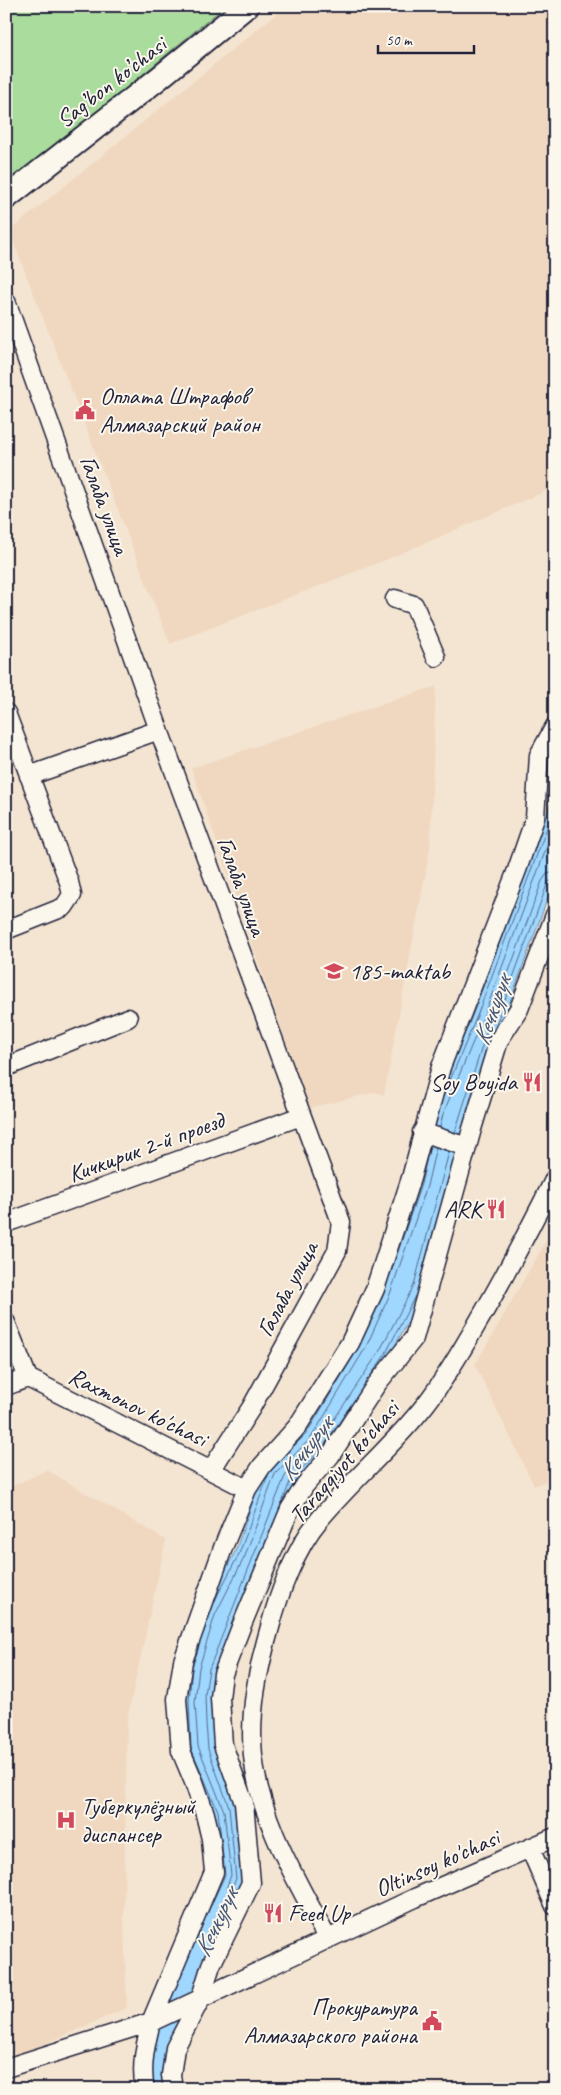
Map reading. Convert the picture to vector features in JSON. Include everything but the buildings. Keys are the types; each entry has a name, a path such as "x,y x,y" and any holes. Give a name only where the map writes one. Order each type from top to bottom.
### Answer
{"main road":[{"name":"Sag’bon ko’chasi","path":"6,198 247,6"}],"street":[{"name":"Галаба улица","path":"6,301 159,730 340,1222 337,1251 251,1408 211,1470"},
{"path":"395,599 414,604 436,657"},
{"path":"6,713 69,882 72,895 64,907 6,930"},
{"path":"144,2089 146,2042 151,2022 214,1872 211,1839 205,1814 194,1782 180,1751 177,1700 183,1661 224,1545 247,1488 262,1466 297,1427 350,1343 375,1289 411,1178 441,1067 517,870 535,818 539,754 555,726"},
{"path":"29,776 159,730"},
{"path":"173,2089 171,2075 175,2048 200,2000 211,1965 251,1883 244,1803 223,1745 220,1698 224,1674 241,1627 290,1509 305,1485 330,1456 376,1385 414,1338 499,1040 519,1009 555,915"},
{"path":"6,1067 128,1018"},
{"name":"Кичкирик 2-й проезд","path":"6,1223 301,1116"},
{"path":"422,1132 467,1147"},
{"name":"Taraqqiyot ko'chasi","path":"328,1940 274,1834 263,1802 255,1769 252,1741 254,1697 259,1669 272,1620 299,1552 318,1520 400,1435 442,1382 516,1256 555,1178"},
{"path":"6,1323 28,1378 6,1386"},
{"name":"Raxmonov ko'chasi","path":"28,1378 247,1488"},
{"name":"Oltinsoy ko'chasi","path":"6,2068 151,2022 415,1898 555,1837"},
{"path":"530,1848 555,1906"}],"shaded area":[{"path":"286,6 555,6 555,480 546,491 393,557 170,644 9,231"},
{"name":"185-maktab","path":"436,686 430,850 384,1095 376,1092 309,1108 191,768"},
{"path":"555,1225 555,1477 534,1486 475,1365"},
{"name":"Туберкулёзный диспансер","path":"47,1470 166,1540 127,1720 124,1920 127,2008 6,2061 6,1489"}],"green space":[{"path":"225,6 70,135 6,185 6,7"}],"water":[{"name":"Кечкурук","path":"555,792 555,878 497,1037 425,1289 389,1357 325,1453 295,1481 220,1672 240,1804 248,1881 205,1966 170,2089 148,2089 150,2043 220,1876 186,1749 184,1701 188,1666 204,1611 235,1552 265,1467 356,1343 432,1111 473,1014"}],"place":[{"name":"Оплата Штрафов Aлмазарский район","path":"85,410"},
{"name":"185-maktab","path":"334,971"},
{"name":"Soy Boyida","path":"532,1082"},
{"name":"ARK","path":"496,1209"},
{"name":"Туберкулёзный диспансер","path":"66,1820"},
{"name":"Feed Up","path":"273,1913"},
{"name":"Прокуратура Алмазарского района","path":"432,2021"}]}
